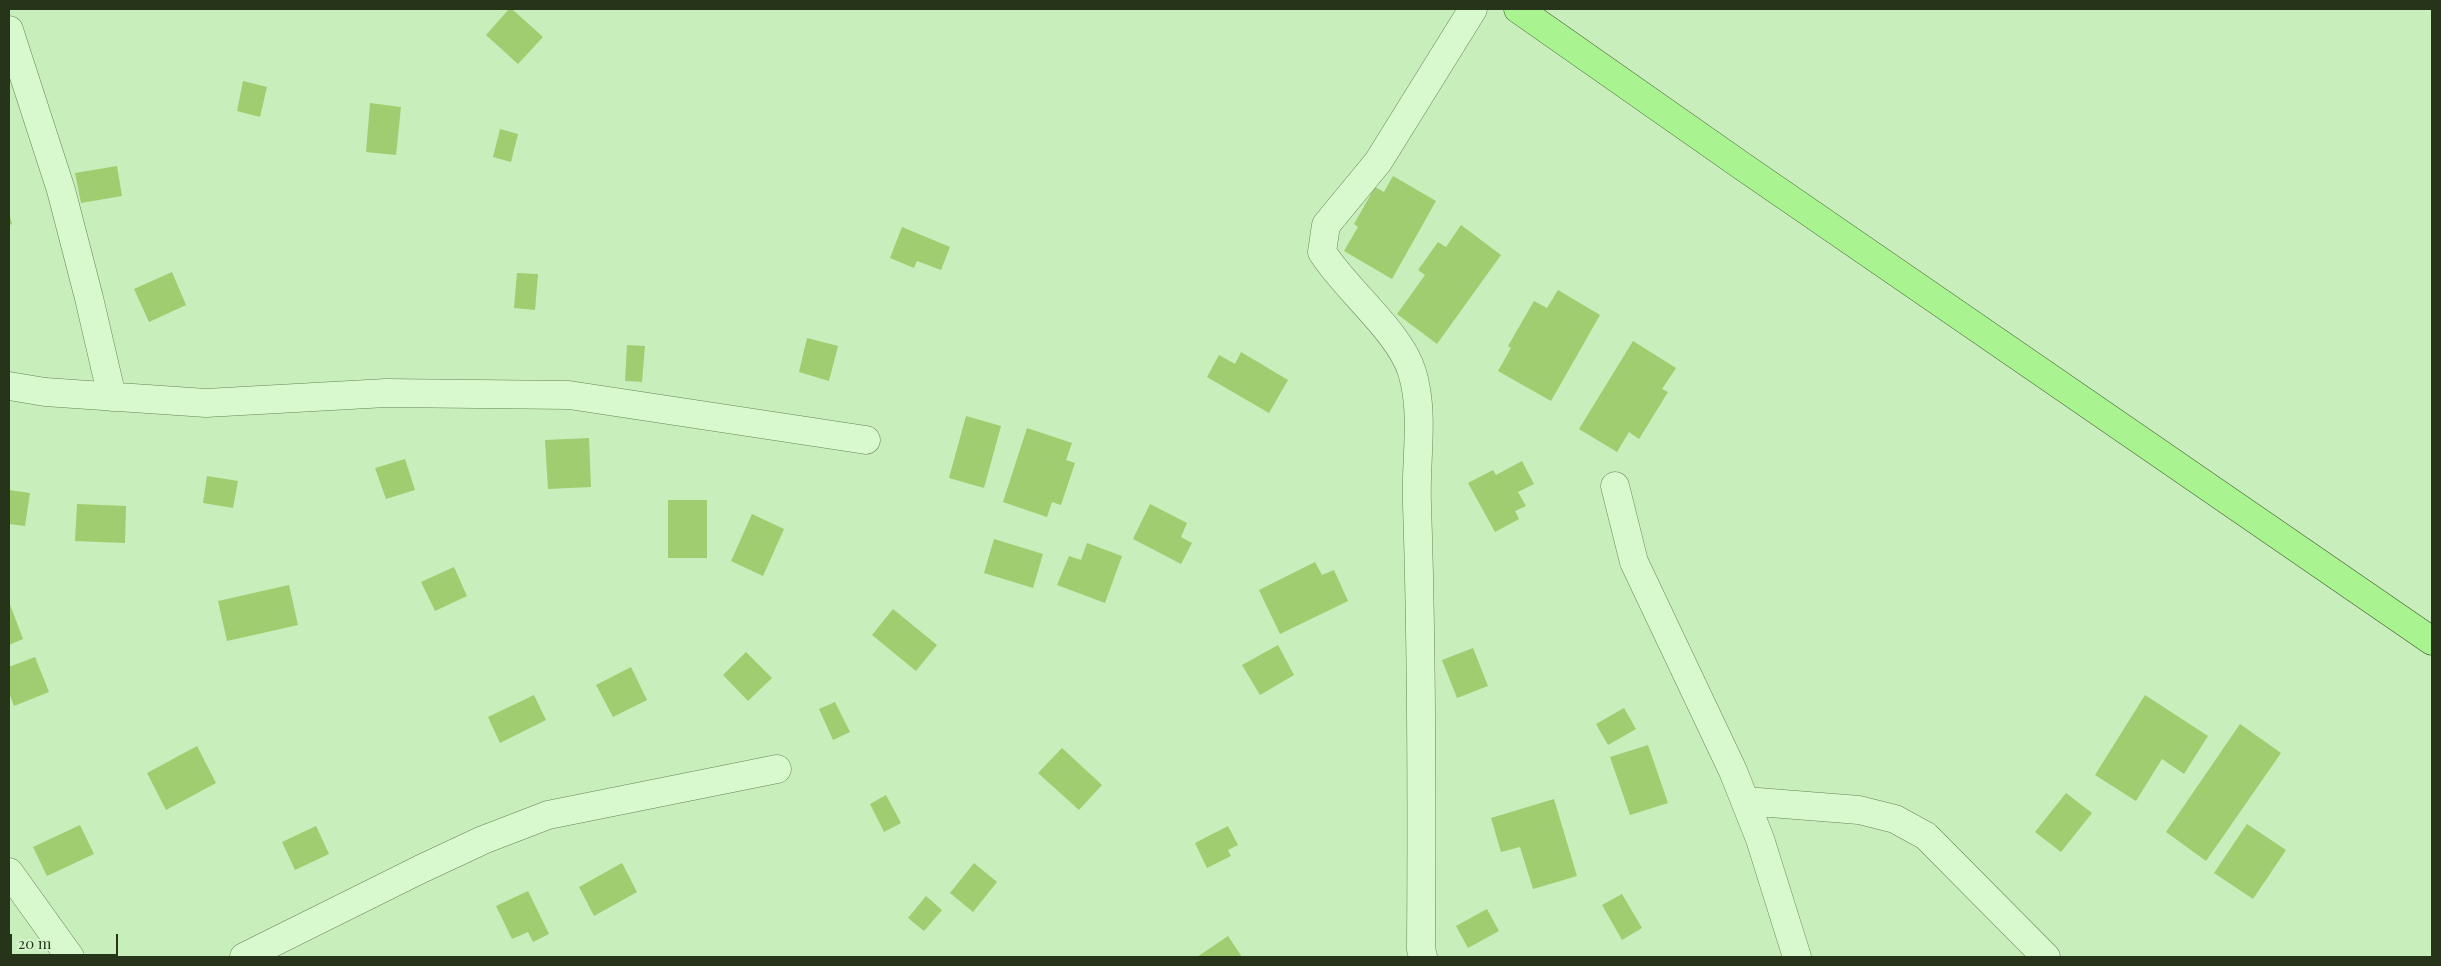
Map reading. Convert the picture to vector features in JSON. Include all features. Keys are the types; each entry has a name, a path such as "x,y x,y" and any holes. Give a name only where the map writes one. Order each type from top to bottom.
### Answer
{"main road":[{"path":"1518,9 1750,172 2432,641"}],"street":[{"path":"1418,955 1422,792 1416,493 1418,398 1412,371 1398,344 1335,273 1322,252 1326,225 1378,162 1473,9"},
{"path":"9,30 62,190 112,397"},
{"path":"9,386 45,392 206,403 386,393 569,395 866,440"},
{"path":"1615,486 1634,562 1733,771 1760,839 1797,957"},
{"path":"244,957 483,840 548,815 777,769"},
{"path":"1745,801 1859,810 1895,819 1926,836 2046,957"},
{"path":"9,872 70,957"}],"building":[{"path":"509,9 512,9 543,37 518,64 486,35"},
{"path":"243,81 267,87 260,117 237,111"},
{"path":"370,103 401,107 396,155 366,152"},
{"path":"500,129 518,134 511,162 493,157"},
{"path":"117,166 122,196 81,203 75,173"},
{"path":"1393,176 1436,201 1392,279 1344,251 1358,227 1354,224 1375,187 1384,192"},
{"path":"9,213 12,224 9,225"},
{"path":"1461,225 1501,255 1437,344 1397,314 1425,275 1418,270 1438,242 1446,247"},
{"path":"902,227 950,247 941,270 917,261 914,268 890,258"},
{"path":"172,272 186,305 149,322 134,289"},
{"path":"517,273 538,274 535,310 514,308"},
{"path":"1558,290 1600,315 1551,401 1498,371 1511,348 1508,346 1534,301 1547,308"},
{"path":"807,338 838,346 829,381 799,372"},
{"path":"1633,341 1676,368 1662,389 1668,392 1639,439 1629,432 1617,452 1579,429"},
{"path":"627,345 645,346 642,382 625,381"},
{"path":"1241,352 1288,380 1269,413 1207,377 1219,355 1235,364"},
{"path":"966,416 1001,426 984,488 949,478"},
{"path":"1027,428 1072,443 1066,460 1075,463 1061,505 1052,502 1047,517 1003,502"},
{"path":"589,438 591,487 548,489 545,440"},
{"path":"405,459 415,490 386,499 375,468"},
{"path":"1522,461 1534,484 1518,492 1526,506 1515,511 1519,519 1495,532 1468,483 1493,470 1496,475"},
{"path":"207,476 238,481 233,508 203,503"},
{"path":"9,490 30,493 25,526 9,524"},
{"path":"668,500 707,500 707,558 668,558"},
{"path":"77,504 126,506 125,543 75,541"},
{"path":"1150,504 1187,523 1181,537 1192,543 1181,564 1133,539"},
{"path":"752,514 784,529 763,576 731,561"},
{"path":"994,539 1043,554 1033,588 984,573"},
{"path":"1087,543 1122,556 1105,603 1057,585 1069,556 1081,560"},
{"path":"1315,562 1322,575 1334,570 1348,601 1280,634 1259,590"},
{"path":"454,567 467,596 435,611 421,582"},
{"path":"289,585 298,625 227,641 218,601"},
{"path":"9,602 23,639 9,645"},
{"path":"893,609 937,645 916,671 872,635"},
{"path":"1278,645 1294,675 1260,695 1242,665"},
{"path":"1473,648 1488,686 1457,698 1442,660"},
{"path":"746,652 772,678 748,701 723,675"},
{"path":"35,657 49,692 14,706 9,693 9,667"},
{"path":"631,667 647,700 613,717 596,685"},
{"path":"534,695 546,720 500,743 488,717"},
{"path":"2145,695 2208,736 2184,774 2162,759 2136,801 2095,775"},
{"path":"835,702 850,732 833,740 819,709"},
{"path":"1624,708 1636,729 1608,745 1596,724"},
{"path":"2240,724 2281,753 2206,861 2166,832"},
{"path":"1648,745 1668,803 1630,815 1610,757"},
{"path":"197,746 216,783 166,810 147,773"},
{"path":"1062,748 1102,785 1079,810 1038,773"},
{"path":"2066,793 2092,813 2061,852 2035,832"},
{"path":"886,795 901,823 884,832 870,804"},
{"path":"1554,799 1577,876 1533,889 1520,847 1501,852 1491,818"},
{"path":"2247,824 2286,850 2253,899 2214,873"},
{"path":"80,825 94,854 47,876 33,847"},
{"path":"316,826 329,854 295,870 282,842"},
{"path":"1228,826 1238,845 1228,850 1231,856 1207,868 1195,843"},
{"path":"622,863 637,892 594,916 579,887"},
{"path":"974,863 997,882 973,912 950,893"},
{"path":"528,891 549,934 533,942 528,932 512,939 496,906"},
{"path":"1622,894 1642,928 1622,940 1602,905"},
{"path":"926,896 942,910 924,931 908,918"},
{"path":"1487,909 1499,931 1468,948 1456,926"},
{"path":"1228,936 1242,957 1197,957"}]}
